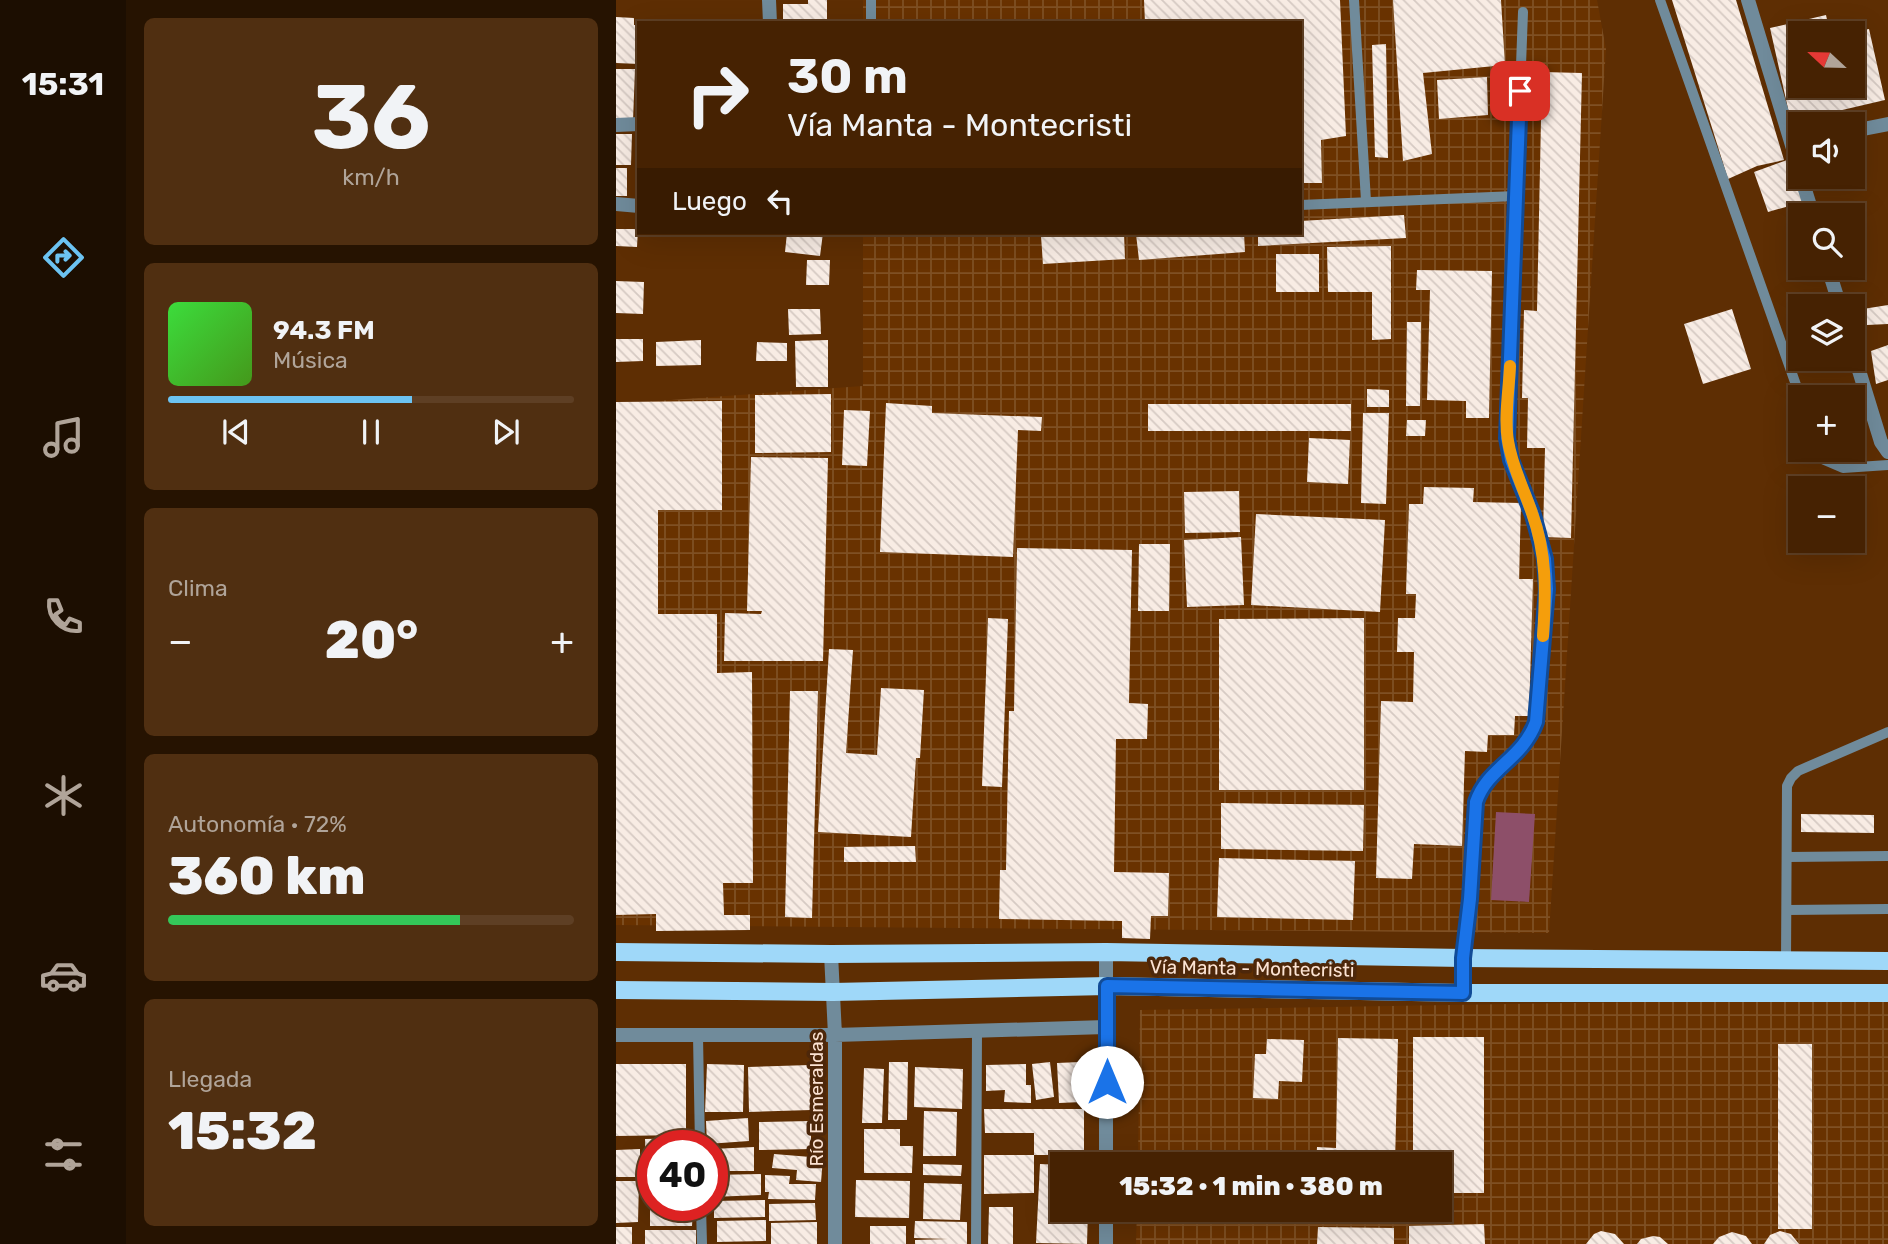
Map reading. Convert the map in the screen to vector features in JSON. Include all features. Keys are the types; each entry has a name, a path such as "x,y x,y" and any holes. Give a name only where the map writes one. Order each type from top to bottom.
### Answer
{"main road":[{"name":"Vía Manta - Montecristi","path":"616,952 1106,952 1888,961"},
{"name":"Vía Manta - Montecristi","path":"616,990 833,992 1107,986 1463,993 1888,993"}],"street":[{"path":"769,0 769,21"},
{"path":"1748,0 1788,120"},
{"path":"616,125 637,124"},
{"path":"1865,129 1888,124"},
{"path":"616,204 637,206"},
{"path":"1859,371 1881,442 1888,452"},
{"path":"1106,952 1107,1152"},
{"name":"Río Esmeraldas","path":"831,954 835,1035 835,1244"},
{"path":"616,1035 835,1035 1107,1027"},
{"path":"1106,1222 1106,1244"}],"lane":[{"path":"871,0 871,21"},
{"path":"1354,0 1366,201"},
{"path":"1660,0 1796,385"},
{"path":"1463,993 1463,958 1476,802 1480,790 1490,778 1521,751 1531,737 1536,722 1547,589 1545,559 1533,515 1511,460 1507,438 1523,12"},
{"path":"1302,205 1516,196"},
{"path":"1829,462 1843,468 1888,465"},
{"path":"1786,960 1787,786 1798,771 1888,732"},
{"path":"1788,857 1888,856"},
{"path":"1787,910 1888,909"},
{"path":"976,1244 977,1031"},
{"path":"698,1036 700,1130"},
{"path":"701,1221 702,1244"}],"shaded area":[{"path":"863,0 1597,0 1606,49 1549,933 616,925 616,404 863,386 863,235 1302,235 1302,21 863,21"},
{"path":"1496,812 1535,814 1529,902 1491,900"},
{"path":"1888,998 1888,1244 1136,1244 1137,1222 1452,1222 1452,1152 1138,1152 1140,1010"}],"building":[{"path":"808,0 827,0 827,21 783,21 783,4 808,4"},
{"path":"1144,0 1340,0 1346,136 1321,140 1322,183 1302,183 1302,21 1145,21"},
{"path":"1393,0 1501,0 1505,65 1423,73 1432,154 1403,161"},
{"path":"1672,0 1736,0 1784,160 1757,166 1728,179"},
{"path":"1826,15 1827,21 1800,21"},
{"path":"616,17 634,18 634,25 637,25 637,64 616,63"},
{"path":"1788,24 1788,98 1866,98 1866,30 1869,29 1885,100 1834,112 1789,112 1770,28"},
{"path":"1386,44 1388,158 1375,157 1372,45"},
{"path":"616,69 635,69 633,121 616,120"},
{"path":"1542,72 1582,73 1571,538 1543,537 1545,448 1527,448 1528,398 1522,398 1524,310 1537,311"},
{"path":"1487,77 1488,115 1439,119 1437,80"},
{"path":"616,134 632,134 631,165 616,165"},
{"path":"1788,160 1788,189 1799,189 1803,202 1788,203 1788,206 1768,212 1754,172"},
{"path":"616,168 627,168 627,196 616,196"},
{"path":"1404,215 1406,238 1258,246 1258,235 1302,235 1302,221"},
{"path":"616,229 637,229 637,247 616,246"},
{"path":"787,235 823,235 820,256 785,252"},
{"path":"1124,235 1125,259 1043,264 1041,236"},
{"path":"1136,235 1244,235 1245,252 1139,260"},
{"path":"1391,246 1391,339 1372,340 1372,292 1328,292 1327,247"},
{"path":"1276,254 1319,254 1319,292 1276,292"},
{"path":"807,260 830,260 829,285 806,285"},
{"path":"1417,270 1492,271 1489,418 1466,418 1466,401 1427,400 1430,290 1416,290"},
{"path":"616,281 644,282 643,314 616,313"},
{"path":"1888,305 1888,324 1867,325 1865,309"},
{"path":"788,309 820,309 821,334 789,335"},
{"path":"1732,309 1751,369 1703,384 1684,324"},
{"path":"1407,322 1421,322 1420,406 1406,406"},
{"path":"616,339 643,339 643,361 616,362"},
{"path":"701,340 701,365 656,366 656,342"},
{"path":"828,340 828,387 796,387 795,341"},
{"path":"757,342 787,343 787,361 756,361"},
{"path":"1888,345 1888,380 1876,384 1871,351"},
{"path":"1367,389 1389,390 1389,407 1367,407"},
{"path":"831,394 831,452 755,453 755,395"},
{"path":"722,401 722,510 658,510 658,614 717,614 717,673 752,672 753,883 723,883 724,915 750,915 750,930 656,931 656,914 616,915 616,402"},
{"path":"886,403 932,406 932,413 1042,417 1041,431 1018,430 1013,557 880,552"},
{"path":"1148,404 1351,404 1351,431 1148,431"},
{"path":"844,410 870,411 867,466 842,465"},
{"path":"1363,413 1389,413 1386,504 1361,503"},
{"path":"1407,420 1426,420 1425,436 1406,436"},
{"path":"1309,438 1350,440 1348,484 1307,482"},
{"path":"751,457 828,458 823,661 724,661 725,613 761,614 762,611 747,611"},
{"path":"1424,487 1474,488 1473,502 1521,503 1519,579 1533,579 1529,716 1515,716 1514,735 1488,735 1487,752 1465,751 1462,846 1414,844 1412,879 1376,878 1381,701 1413,702 1414,652 1397,652 1398,618 1415,618 1416,594 1406,594 1409,504 1423,504"},
{"path":"1239,491 1240,532 1185,533 1184,492"},
{"path":"1256,514 1385,520 1380,612 1251,605"},
{"path":"1241,537 1244,605 1187,607 1184,540"},
{"path":"1139,544 1170,544 1169,611 1138,611"},
{"path":"1017,548 1132,550 1129,703 1148,704 1147,739 1116,739 1114,872 1169,873 1168,916 1151,916 1150,939 1122,938 1122,921 999,919 1000,870 1006,870 1009,711 1014,711"},
{"path":"988,618 1008,619 1002,787 982,786"},
{"path":"1364,618 1364,790 1219,790 1219,619"},
{"path":"829,649 853,650 846,753 877,755 881,688 924,690 911,837 818,832"},
{"path":"790,691 818,691 812,918 785,917"},
{"path":"1221,803 1364,805 1363,851 1221,849"},
{"path":"1801,814 1874,815 1874,833 1801,832"},
{"path":"915,846 916,862 844,862 844,847"},
{"path":"1219,858 1355,861 1353,920 1217,917"},
{"path":"1413,1037 1484,1037 1484,1193 1452,1193 1452,1152 1413,1152"},
{"path":"1338,1038 1398,1039 1395,1152 1317,1152 1317,1147 1336,1148"},
{"path":"1267,1039 1304,1040 1302,1082 1279,1081 1278,1099 1253,1098 1255,1054 1266,1054"},
{"path":"1778,1044 1812,1044 1812,1229 1778,1229"},
{"path":"889,1062 908,1062 907,1120 888,1120"},
{"path":"1050,1062 1054,1097 1036,1100 1032,1064"},
{"path":"1080,1062 1082,1102 1059,1103 1057,1063"},
{"path":"616,1064 686,1064 686,1130 637,1130 637,1136 616,1136"},
{"path":"707,1064 744,1065 743,1112 705,1112"},
{"path":"1026,1064 1026,1085 1031,1085 1031,1103 1004,1102 1005,1090 986,1091 986,1065"},
{"path":"810,1065 811,1110 749,1112 748,1067"},
{"path":"915,1067 963,1069 962,1109 914,1107"},
{"path":"864,1068 884,1069 882,1123 862,1123"},
{"path":"984,1109 1084,1109 1084,1152 1034,1155 1034,1133 985,1133"},
{"path":"924,1111 957,1112 956,1156 923,1156"},
{"path":"748,1118 749,1141 728,1142 728,1130 706,1130 706,1121"},
{"path":"811,1121 811,1149 759,1150 759,1122"},
{"path":"864,1129 900,1129 900,1146 913,1146 912,1173 864,1173"},
{"path":"754,1147 754,1171 728,1171 728,1148"},
{"path":"637,1149 637,1177 616,1177 616,1150"},
{"path":"774,1154 823,1158 821,1182 796,1180 797,1170 772,1168"},
{"path":"984,1155 1034,1155 1034,1193 984,1194"},
{"path":"923,1164 962,1165 961,1176 923,1175"},
{"path":"1040,1164 1050,1164 1050,1222 1088,1222 1087,1244 1036,1243"},
{"path":"761,1174 761,1195 728,1196 728,1175"},
{"path":"765,1175 790,1176 789,1184 816,1184 815,1200 768,1199 769,1192 765,1192"},
{"path":"856,1180 910,1181 909,1218 855,1217"},
{"path":"616,1181 637,1181 638,1222 616,1223"},
{"path":"924,1183 962,1184 960,1220 923,1219"},
{"path":"765,1200 765,1217 728,1218 728,1201"},
{"path":"815,1203 816,1220 769,1221 769,1204"},
{"path":"989,1207 1013,1207 1013,1244 988,1244"},
{"path":"766,1220 766,1241 717,1242 717,1221"},
{"path":"650,1221 692,1221 692,1226 650,1226"},
{"path":"915,1221 967,1222 967,1244 915,1244 915,1240 948,1239 914,1238"},
{"path":"817,1222 817,1244 771,1244 771,1223"},
{"path":"1484,1224 1485,1244 1409,1244 1409,1226"},
{"path":"870,1226 906,1226 906,1244 870,1244"},
{"path":"616,1227 632,1227 632,1244 616,1244"},
{"path":"1318,1227 1394,1228 1394,1244 1317,1244"},
{"path":"645,1230 696,1230 696,1244 645,1244"},
{"path":"1601,1231 1615,1234 1624,1244 1586,1244 1594,1234"},
{"path":"1780,1231 1791,1234 1799,1244 1764,1244 1770,1235"},
{"path":"1732,1232 1746,1236 1752,1244 1713,1244 1719,1237"},
{"path":"1660,1237 1668,1244 1637,1244 1641,1239"}],"slow traffic":[{"path":"1510,366 1507,438 1511,460 1533,515 1545,559 1547,589 1543,636"}],"route":[{"path":"1107,1082 1107,986 1463,993 1463,958 1476,802 1480,790 1490,778 1521,751 1531,737 1536,722 1547,589 1545,559 1533,515 1511,460 1507,438 1520,91"}]}
